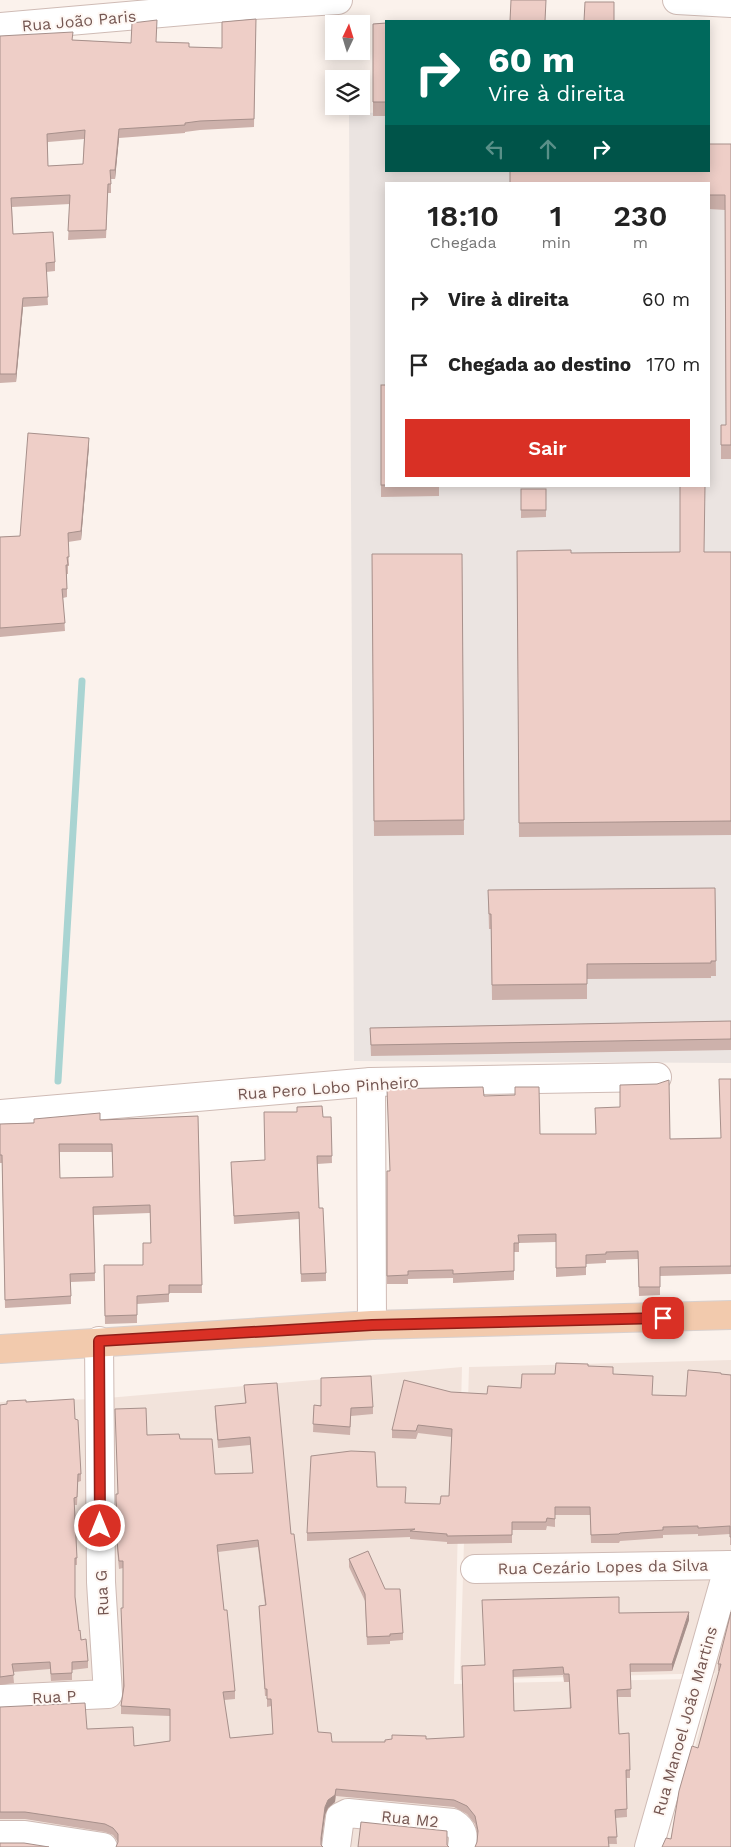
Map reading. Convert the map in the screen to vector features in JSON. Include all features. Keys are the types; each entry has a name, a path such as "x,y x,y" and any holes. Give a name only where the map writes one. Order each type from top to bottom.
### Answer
{"main road":[{"path":"0,1349 99,1341 372,1325 731,1315"}],"street":[{"name":"Rua João Paris","path":"0,27 254,3 338,0"},
{"path":"677,0 731,3"},
{"name":"Rua Pero Lobo Pinheiro","path":"0,1114 371,1082 657,1077"},
{"path":"371,1082 372,1325"},
{"name":"Rua G","path":"99,1341 101,1582 108,1694"},
{"name":"Rua Cezário Lopes da Silva","path":"475,1569 730,1565"},
{"name":"Rua Manoel João Martins","path":"649,1847 730,1565"},
{"name":"Rua P","path":"0,1699 108,1694"},
{"name":"Rua M2","path":"336,1847 340,1817 348,1813 453,1823 460,1828 464,1836 462,1847"},
{"path":"0,1835 25,1834 104,1847"}],"shaded area":[{"path":"385,112 385,172 710,172 731,150 731,1063 354,1061 349,115 370,115 370,113"},
{"path":"731,1360 731,1847 668,1847 715,1673 460,1680 469,1367"},
{"path":"462,1367 454,1684 687,1679 642,1847 0,1847 0,1402 96,1399"}],"building":[{"path":"511,0 546,0 545,20 510,20"},
{"path":"585,2 614,2 614,20 584,20"},
{"path":"256,19 254,119 200,121 185,123 185,125 119,129 115,170 110,170 111,184 108,184 106,230 68,231 70,195 11,198 13,234 53,232 55,262 46,263 48,297 23,298 16,374 0,374 0,36 73,32 72,40 131,43 132,23 157,20 156,42 189,43 189,47 222,48 222,22","holes":["85,130 83,164 48,166 47,134"]},
{"path":"385,23 385,102 373,102 373,24"},
{"path":"710,144 731,144 731,445 721,445 721,425 726,425 725,195 710,195 710,182 510,182 510,172 710,172"},
{"path":"381,385 385,385 385,485 381,485"},
{"path":"28,433 89,438 81,531 68,533 67,589 62,589 65,623 0,628 0,537 20,536"},
{"path":"680,487 705,487 704,552 731,552 731,821 519,823 517,551 571,550 571,553 680,552"},
{"path":"521,489 546,489 546,510 521,510"},
{"path":"372,554 462,554 464,820 374,821"},
{"path":"715,888 716,961 711,961 711,963 587,964 587,984 492,985 491,914 489,914 488,890"},
{"path":"731,1021 731,1039 371,1045 370,1028"},
{"path":"719,1079 731,1079 731,1266 660,1267 660,1287 639,1287 638,1251 586,1255 586,1267 556,1268 556,1234 518,1235 519,1243 514,1243 514,1271 453,1274 453,1270 408,1271 408,1275 387,1276 387,1171 390,1171 387,1089 483,1087 484,1096 515,1095 515,1087 539,1087 540,1134 596,1134 595,1108 620,1107 620,1085 657,1084 669,1080 670,1139 721,1138"},
{"path":"322,1106 323,1117 331,1117 332,1156 317,1156 319,1208 323,1208 326,1273 301,1274 299,1212 234,1216 231,1162 265,1160 264,1112 297,1112 297,1107"},
{"path":"100,1113 100,1120 198,1116 202,1285 169,1285 169,1294 137,1296 137,1315 105,1316 104,1265 143,1265 143,1243 151,1243 150,1205 93,1207 95,1273 70,1274 71,1296 5,1300 0,1124 34,1123 34,1119","holes":["59,1144 112,1144 113,1177 60,1178"]},
{"path":"556,1363 613,1367 613,1374 653,1376 652,1395 686,1396 688,1370 731,1375 731,1537 730,1526 698,1528 698,1526 663,1527 663,1530 591,1535 590,1507 555,1507 555,1519 547,1518 546,1522 512,1522 512,1535 447,1536 447,1534 410,1531 415,1529 307,1533 311,1456 351,1451 375,1452 377,1487 406,1487 405,1503 440,1504 441,1496 449,1496 452,1429 418,1425 416,1431 392,1430 404,1380 451,1392 487,1394 488,1386 521,1388 522,1374 555,1374"},
{"path":"371,1376 373,1407 351,1408 350,1427 313,1424 314,1405 321,1406 321,1378"},
{"path":"277,1383 291,1534 294,1534 318,1732 331,1733 332,1742 385,1742 385,1740 392,1739 392,1735 426,1736 426,1739 464,1737 462,1666 485,1665 482,1600 619,1597 619,1613 689,1612 672,1664 630,1664 631,1689 617,1690 619,1734 629,1733 630,1770 626,1770 627,1809 615,1810 617,1837 608,1837 609,1847 475,1847 478,1831 475,1816 467,1806 454,1800 336,1789 335,1795 328,1800 325,1807 321,1838 321,1845 323,1847 116,1847 118,1834 113,1828 105,1824 25,1812 0,1812 0,1707 85,1703 87,1729 133,1727 134,1746 170,1741 170,1709 121,1706 124,1686 121,1608 123,1608 123,1561 119,1561 117,1541 119,1541 116,1501 116,1494 118,1494 115,1409 146,1408 147,1435 179,1434 180,1439 212,1439 215,1474 253,1473 250,1437 218,1440 215,1406 246,1403 244,1385","holes":["258,1540 266,1605 259,1606 265,1689 267,1689 267,1699 271,1699 273,1734 230,1738 223,1692 235,1691 227,1610 224,1610 217,1545","563,1667 564,1674 569,1674 571,1708 514,1711 513,1670"]},
{"path":"74,1399 75,1419 78,1420 81,1474 78,1474 77,1497 74,1498 77,1558 75,1558 75,1597 79,1631 81,1640 86,1639 88,1661 72,1662 72,1673 51,1674 50,1662 12,1664 14,1675 0,1677 0,1405 7,1404 7,1401 26,1400 26,1402"},
{"path":"368,1551 385,1589 400,1589 403,1633 390,1634 390,1636 367,1637 365,1594 349,1559"},
{"path":"731,1612 731,1847 662,1847 666,1838 671,1839 679,1791 692,1746 698,1748 721,1664 718,1664"},
{"path":"361,1822 447,1831 447,1845 449,1847 358,1847"},
{"path":"0,1843 24,1843 49,1847 0,1847"}],"waterway":[{"path":"58,1081 82,681"}],"route":[{"path":"100,1526 99,1341 372,1325 663,1318"}]}
